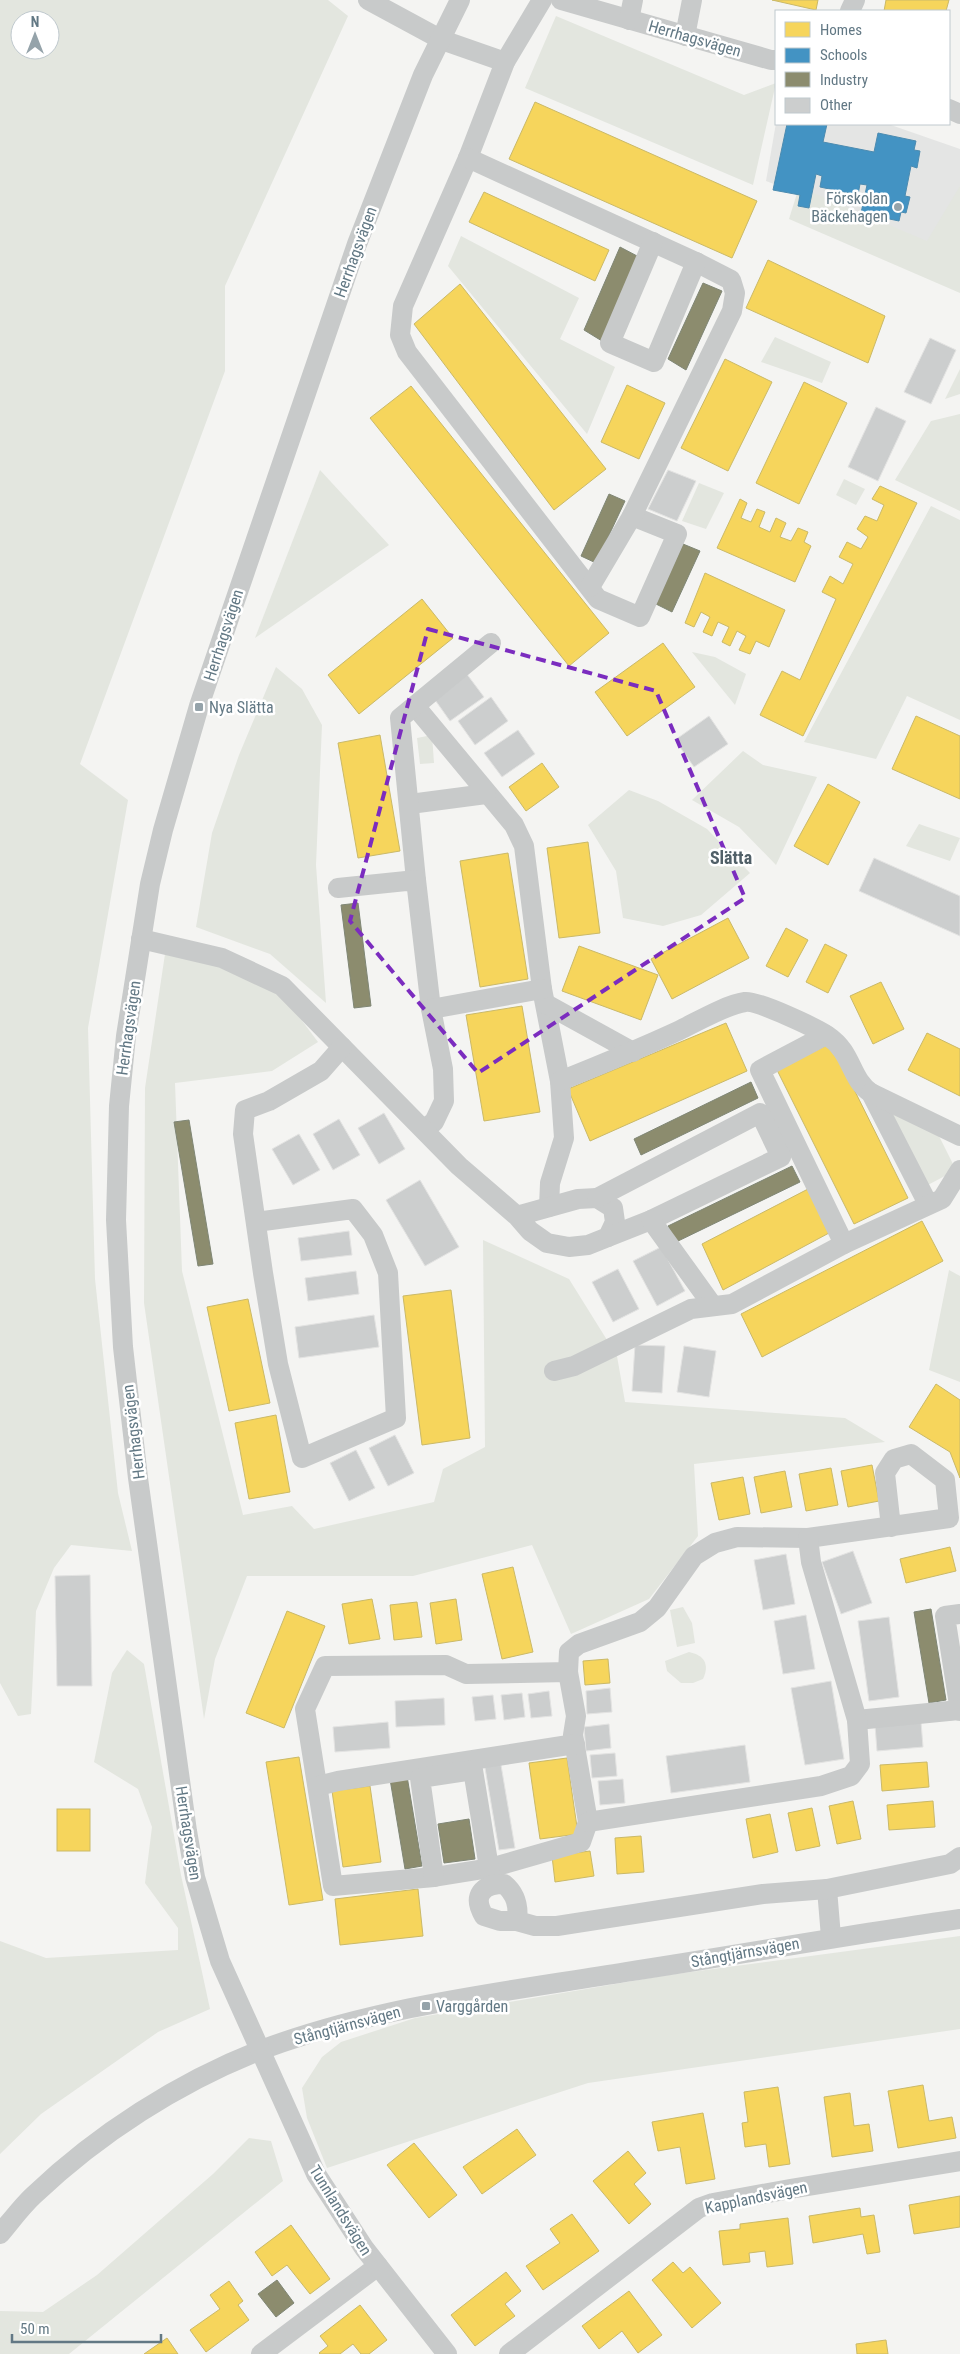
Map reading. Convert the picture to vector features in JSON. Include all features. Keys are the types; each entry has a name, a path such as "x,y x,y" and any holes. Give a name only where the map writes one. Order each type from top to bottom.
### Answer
{"street":[{"path":"368,0 442,40 506,62"},
{"name":"Herrhagsvägen","path":"260,2051 220,1961 195,1877 187,1831 138,1478 123,1347 116,1220 119,1106 126,1036 150,884 163,830 199,706 357,244 423,75 442,40 460,0"},
{"path":"542,0 506,62 468,158 403,306 400,335 407,352 594,593 640,617 678,534 632,516"},
{"name":"Herrhagsvägen","path":"561,0 774,60"},
{"path":"629,20 633,0"},
{"path":"685,36 692,0"},
{"path":"468,158 696,262 731,280 735,293 732,311 594,593"},
{"path":"653,242 610,343 654,362 696,262"},
{"path":"424,1129 434,1122 444,1101 443,1069 431,1009 400,718 491,642"},
{"path":"415,706 486,794 514,825 524,846 544,997 560,1081 564,1138 550,1183 549,1207"},
{"path":"410,804 486,794"},
{"path":"338,888 416,880"},
{"path":"141,939 222,958 282,986 459,1166 517,1216 530,1231 547,1243 569,1247 588,1245 651,1220 781,1158 760,1113 597,1198 578,1199 517,1216"},
{"path":"431,1009 544,997 632,1052"},
{"path":"560,1081 746,1002 763,1006 826,1035 842,1046 863,1087 871,1093 960,1136"},
{"path":"826,1035 760,1070 844,1244"},
{"path":"256,1222 353,1209 373,1235 388,1273 396,1418 302,1458 278,1364 256,1222 244,1134 246,1110 269,1100 321,1071 342,1047"},
{"path":"871,1093 928,1204"},
{"path":"554,1371 574,1366 692,1309 732,1304 844,1244 942,1198 960,1170"},
{"path":"597,1198 612,1208 615,1215 613,1230 608,1237"},
{"path":"651,1220 713,1306"},
{"path":"568,1672 466,1674 446,1665 325,1666 305,1709 333,1886 434,1877 491,1876 581,1842 588,1822 575,1744 576,1716 568,1672 569,1652 579,1644 640,1622 658,1608 694,1556 714,1543 737,1537 808,1538 891,1527"},
{"path":"588,1822 821,1786 851,1776 860,1764 857,1720 811,1562 808,1538"},
{"path":"857,1720 960,1711 946,1616 960,1614"},
{"path":"318,1786 338,1781 575,1744"},
{"path":"434,1877 420,1778 473,1770 491,1876 479,1897 479,1907 484,1916 535,1926 557,1926 763,1894 827,1889 950,1864 960,1857"},
{"path":"491,1876 513,1891 517,1902 508,1921"},
{"path":"827,1889 831,1937"},
{"name":"Stångtjärnsvägen","path":"0,2234 33,2196 113,2130 165,2098 260,2051 353,2022 424,2006 759,1951 831,1937 960,1919"},
{"name":"Tunnlandsvägen","path":"260,2051 323,2187 378,2266 447,2354"},
{"name":"Kapplandsvägen","path":"510,2354 699,2208 732,2199 960,2161"},
{"path":"261,2354 378,2266"}],"highlighted area":[{"path":"428,629 656,691 745,898 478,1073 350,921"}],"shaded area":[{"path":"0,0 328,0 348,16 225,286 225,371 80,764 128,800 88,1028 95,1279 118,1493 132,1551 71,1545 54,1568 36,1611 31,1714 18,1716 0,1683"},
{"path":"556,16 744,95 775,83 753,185 525,88"},
{"name":"Förskolan Bäckehagen","path":"776,125 891,125 960,149 960,234 950,251 766,181"},
{"path":"960,186 960,293 789,219 799,187 927,241"},
{"path":"461,236 579,298 560,339 615,367 587,434 448,266"},
{"path":"775,337 831,362 822,383 761,362"},
{"path":"960,369 960,394 945,399"},
{"path":"960,414 960,511 895,480 931,421"},
{"path":"320,470 389,545 255,638"},
{"path":"844,479 865,489 856,505 836,495"},
{"path":"699,483 724,493 706,529 682,521"},
{"path":"931,506 960,520 960,720 907,696 876,759 804,742"},
{"path":"692,652 715,657 746,674 735,705"},
{"path":"276,667 302,689 322,725 316,865 326,1003 270,954 196,927 212,833 239,755"},
{"path":"432,735 434,763 420,764 417,738"},
{"path":"743,751 763,765 817,777 776,865 739,827 692,800"},
{"path":"629,790 658,801 707,829 750,873 701,915 663,926 623,918 616,871 588,825"},
{"path":"919,824 960,838 950,861 906,846"},
{"path":"165,954 246,973 288,1002 318,1042 272,1071 175,1083 182,1271 243,1515 292,1506 314,1529 434,1502 443,1469 485,1447 483,1240 569,1279 617,1356 625,1402 845,1418 885,1442 694,1464 698,1536 649,1599 571,1634 532,1545 413,1576 247,1576 215,1659 204,1719 144,1303 145,1088"},
{"path":"885,1106 936,1130 956,1170 926,1186"},
{"path":"949,1270 960,1276 960,1382 929,1370"},
{"path":"683,1607 692,1623 695,1643 677,1647 670,1610"},
{"path":"127,1650 144,1664 181,1875 210,2009 158,2032 41,2114 0,2154 0,1941 46,1958 178,1950 178,1928 145,1883 152,1827 138,1789 94,1762 112,1673"},
{"path":"689,1652 702,1658 706,1665 705,1674 703,1679 693,1683 681,1683 667,1671 665,1661"},
{"path":"960,1936 960,2029 588,2083 327,2168 307,2118 302,2088 322,2057 341,2042 415,2018 668,1975"},
{"path":"249,2138 271,2141 283,2181 69,2354 0,2354 0,2311 43,2312 97,2275 213,2174"}],"building: Homes":[{"path":"772,0 818,0 816,10"},
{"path":"886,0 949,0 946,10 884,10"},
{"path":"535,102 757,201 732,258 509,159"},
{"path":"484,192 609,250 595,281 469,222"},
{"path":"768,260 885,316 868,363 746,308"},
{"path":"460,284 606,469 554,510 414,324"},
{"path":"725,359 772,382 728,471 681,448"},
{"path":"804,382 847,403 799,504 756,483"},
{"path":"627,385 665,403 639,459 601,442"},
{"path":"411,386 609,633 569,666 370,418"},
{"path":"880,486 917,503 803,736 760,715 782,671 800,680 836,599 822,592 830,576 843,584 853,564 839,557 847,542 861,549 868,537 857,529 865,516 877,521 884,505 872,499"},
{"path":"740,499 747,503 741,518 751,522 757,509 765,512 759,527 770,532 776,518 786,523 780,537 791,541 798,528 808,532 804,542 811,546 795,582 717,548"},
{"path":"705,573 785,610 769,647 756,641 750,654 739,650 746,636 737,631 730,646 722,642 729,627 718,622 712,636 703,632 710,617 701,612 694,627 685,623"},
{"path":"422,599 453,638 359,714 328,675"},
{"path":"663,643 695,687 627,736 595,692"},
{"path":"916,716 960,736 960,799 892,769"},
{"path":"380,735 400,851 358,858 338,743"},
{"path":"542,763 559,787 526,811 509,787"},
{"path":"828,784 860,802 828,865 794,846"},
{"path":"588,842 600,933 559,938 547,848"},
{"path":"508,853 528,979 480,987 460,861"},
{"path":"728,918 749,958 672,999 651,959"},
{"path":"786,928 808,940 788,977 766,966"},
{"path":"825,944 847,955 828,993 806,982"},
{"path":"579,946 658,975 641,1020 562,991"},
{"path":"881,982 904,1029 873,1044 850,996"},
{"path":"522,1006 540,1112 484,1121 466,1015"},
{"path":"726,1023 747,1071 590,1141 568,1089"},
{"path":"927,1033 960,1049 960,1096 908,1070"},
{"path":"831,1043 908,1198 854,1224 777,1070"},
{"path":"808,1189 829,1233 723,1290 702,1244"},
{"path":"922,1221 943,1261 762,1357 741,1314"},
{"path":"451,1290 470,1438 422,1445 403,1296"},
{"path":"248,1299 270,1403 229,1411 207,1307"},
{"path":"936,1384 960,1400 960,1478 950,1452 909,1427"},
{"path":"276,1415 290,1492 249,1499 235,1423"},
{"path":"872,1465 879,1501 848,1507 841,1471"},
{"path":"831,1468 838,1505 806,1511 799,1474"},
{"path":"785,1471 792,1507 761,1513 754,1477"},
{"path":"743,1477 750,1514 719,1520 711,1483"},
{"path":"950,1547 956,1571 906,1583 900,1559"},
{"path":"513,1567 533,1652 502,1659 482,1574"},
{"path":"372,1599 380,1639 349,1644 342,1604"},
{"path":"456,1599 462,1640 436,1644 430,1603"},
{"path":"417,1602 422,1637 394,1640 390,1605"},
{"path":"287,1611 325,1626 284,1728 246,1713"},
{"path":"608,1659 610,1683 585,1685 583,1661"},
{"path":"299,1757 323,1900 289,1905 266,1762"},
{"path":"567,1758 578,1834 540,1839 529,1763"},
{"path":"927,1762 929,1787 882,1791 880,1765"},
{"path":"370,1786 381,1862 343,1867 332,1791"},
{"path":"853,1801 861,1839 837,1844 829,1806"},
{"path":"933,1801 935,1827 889,1830 887,1805"},
{"path":"812,1808 820,1846 796,1851 788,1813"},
{"path":"57,1809 90,1809 90,1851 57,1851"},
{"path":"770,1814 778,1852 753,1858 746,1819"},
{"path":"641,1836 644,1872 617,1874 615,1838"},
{"path":"590,1851 594,1876 555,1882 552,1856"},
{"path":"418,1889 423,1936 340,1945 335,1899"},
{"path":"923,2085 929,2121 952,2117 956,2138 898,2148 888,2091"},
{"path":"778,2087 790,2164 769,2167 766,2144 745,2147 742,2123 748,2122 744,2092"},
{"path":"850,2093 854,2126 869,2124 873,2151 832,2157 824,2097"},
{"path":"703,2113 715,2179 686,2184 680,2147 658,2151 652,2122"},
{"path":"517,2129 536,2155 482,2194 463,2167"},
{"path":"414,2143 457,2195 429,2218 387,2165"},
{"path":"628,2151 646,2173 634,2184 651,2204 629,2224 593,2181"},
{"path":"960,2196 960,2227 914,2234 909,2205"},
{"path":"860,2208 861,2217 874,2215 880,2252 867,2254 863,2234 813,2243 809,2216"},
{"path":"572,2214 599,2251 543,2290 526,2266 560,2243 550,2229"},
{"path":"788,2218 793,2264 767,2267 765,2251 749,2253 750,2262 723,2265 719,2231 740,2229 740,2224"},
{"path":"291,2225 330,2279 310,2294 287,2265 272,2276 255,2252"},
{"path":"673,2262 683,2273 690,2267 721,2303 692,2328 652,2280"},
{"path":"506,2272 521,2291 505,2304 515,2316 475,2346 451,2315"},
{"path":"229,2281 243,2301 238,2305 249,2320 206,2352 190,2330 220,2309 210,2295"},
{"path":"629,2291 662,2335 638,2353 622,2331 599,2349 582,2326"},
{"path":"360,2305 387,2340 369,2354 361,2354 353,2344 340,2354 320,2354 328,2346 320,2336"},
{"path":"167,2338 178,2354 144,2354"},
{"path":"886,2340 888,2354 857,2354 856,2344"}],"building: Schools":[{"path":"787,125 827,125 823,142 874,152 878,133 916,141 914,150 920,151 917,168 911,166 905,196 910,197 906,213 901,212 899,221 861,213 867,185 860,184 858,195 820,187 822,176 816,174 809,208 798,206 800,195 773,190"}],"building: Industry":[{"path":"620,247 639,257 602,341 584,330"},
{"path":"703,283 722,291 686,370 668,359"},
{"path":"609,494 625,501 596,563 581,556"},
{"path":"683,544 700,551 672,612 656,604"},
{"path":"358,903 371,1006 354,1008 341,905"},
{"path":"751,1082 758,1098 641,1155 634,1139"},
{"path":"189,1120 213,1264 198,1266 174,1122"},
{"path":"792,1166 800,1182 676,1242 668,1226"},
{"path":"931,1609 946,1700 929,1703 914,1612"},
{"path":"407,1776 422,1866 405,1869 390,1779"},
{"path":"469,1819 475,1859 444,1863 438,1824"},
{"path":"277,2280 294,2303 276,2317 258,2294"}],"building: Other":[{"path":"930,338 956,350 931,404 904,392"},
{"path":"876,407 906,421 878,481 848,467"},
{"path":"668,470 696,481 677,521 648,509"},
{"path":"466,673 484,697 450,721 433,697"},
{"path":"491,697 508,721 475,745 458,721"},
{"path":"709,716 728,744 694,767 675,740"},
{"path":"518,730 535,754 502,777 484,753"},
{"path":"874,858 960,896 960,936 859,891"},
{"path":"384,1113 405,1149 379,1164 358,1128"},
{"path":"339,1119 360,1155 333,1170 313,1134"},
{"path":"299,1134 320,1170 293,1185 272,1149"},
{"path":"420,1180 459,1247 425,1266 386,1200"},
{"path":"349,1231 352,1255 301,1261 298,1238"},
{"path":"661,1247 685,1291 657,1306 633,1261"},
{"path":"618,1269 639,1309 613,1322 592,1282"},
{"path":"356,1271 359,1294 308,1301 305,1278"},
{"path":"374,1315 379,1347 299,1358 295,1327"},
{"path":"635,1345 665,1346 662,1393 632,1391"},
{"path":"684,1346 716,1351 709,1397 677,1392"},
{"path":"395,1435 414,1473 388,1486 369,1448"},
{"path":"356,1450 375,1488 349,1501 330,1463"},
{"path":"853,1551 872,1603 841,1614 822,1562"},
{"path":"786,1554 795,1604 763,1610 754,1560"},
{"path":"90,1575 92,1686 57,1686 55,1576"},
{"path":"806,1615 815,1669 783,1674 774,1621"},
{"path":"889,1617 899,1697 869,1701 858,1621"},
{"path":"831,1681 844,1759 805,1765 791,1688"},
{"path":"610,1688 612,1712 587,1714 586,1691"},
{"path":"549,1691 552,1716 531,1718 528,1694"},
{"path":"522,1693 525,1717 504,1720 501,1695"},
{"path":"493,1695 496,1719 475,1721 472,1697"},
{"path":"444,1698 445,1725 396,1727 395,1701"},
{"path":"388,1722 390,1748 335,1752 333,1727"},
{"path":"921,1722 923,1747 877,1751 875,1725"},
{"path":"609,1724 611,1748 586,1751 584,1727"},
{"path":"745,1745 750,1782 671,1793 666,1756"},
{"path":"615,1753 617,1776 592,1778 590,1755"},
{"path":"500,1759 515,1848 499,1850 484,1762"},
{"path":"623,1779 625,1803 600,1805 598,1781"}],"place":[{"name":"Förskolan Bäckehagen","path":"898,207"},
{"name":"Nya Slätta","path":"199,707"},
{"name":"Varggården","path":"426,2006"}],"district":[{"name":"Slätta","path":"731,858"}]}
